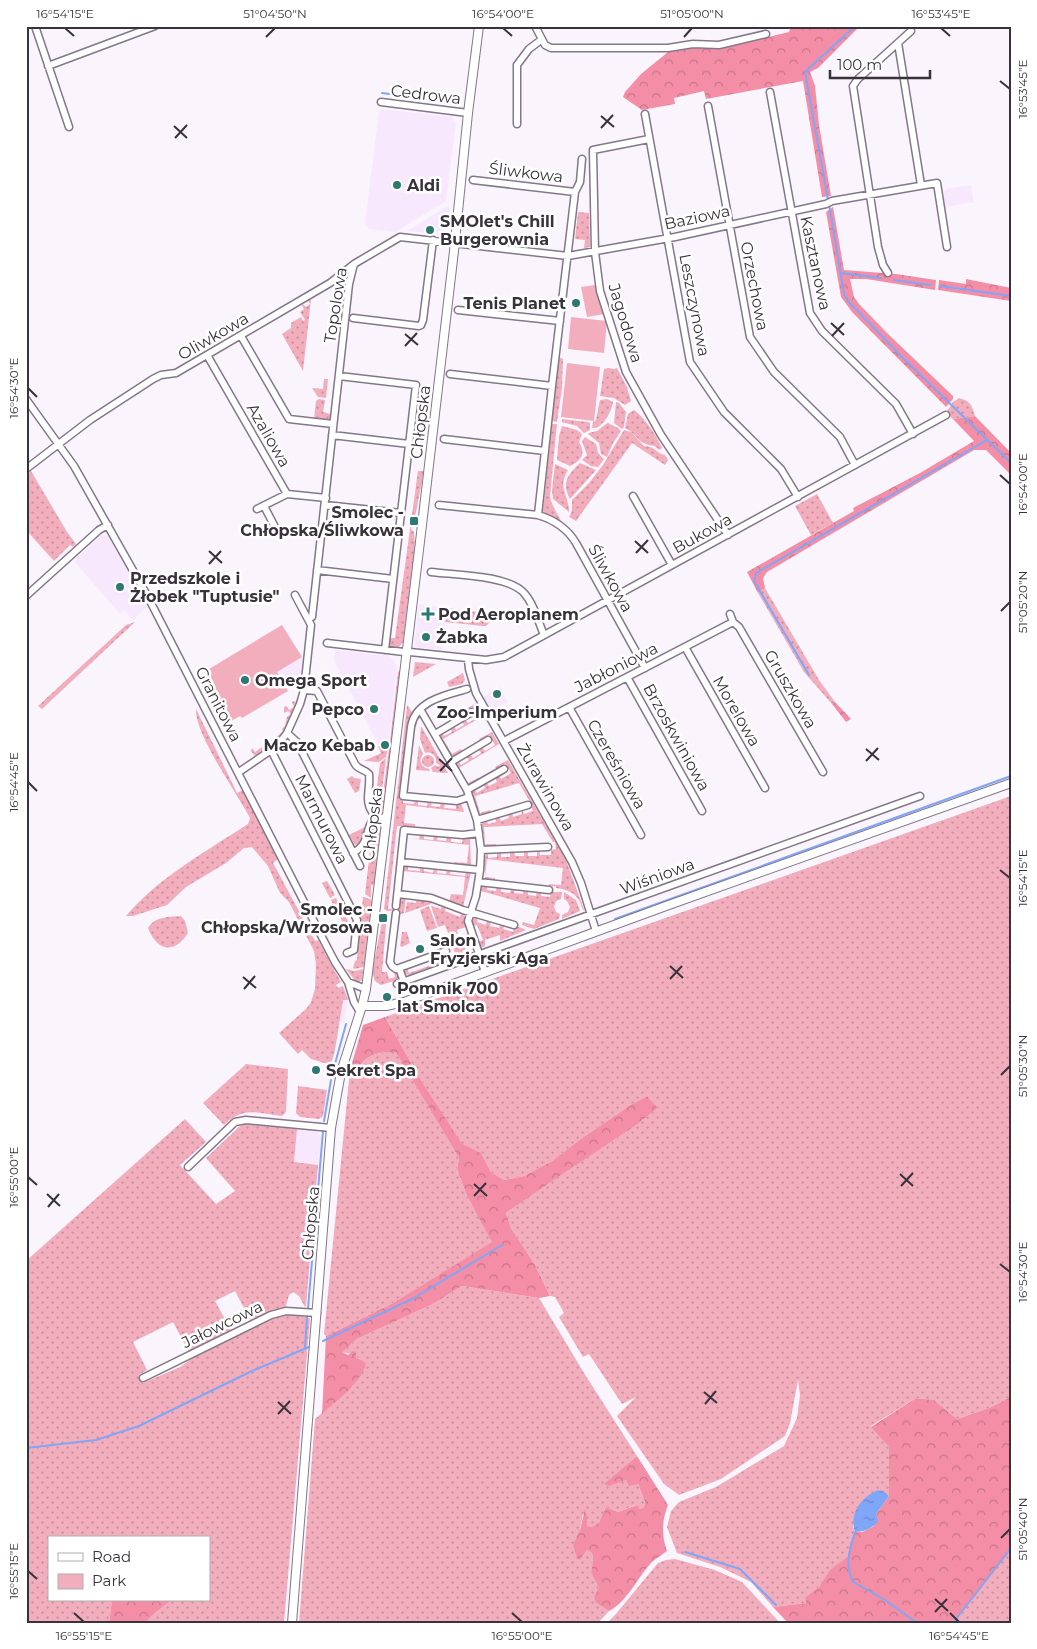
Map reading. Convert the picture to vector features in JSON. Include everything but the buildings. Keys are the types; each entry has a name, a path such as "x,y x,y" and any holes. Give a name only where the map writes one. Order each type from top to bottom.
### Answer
{"street":[{"path":"35,26 69,127"},
{"path":"48,66 155,26"},
{"name":"Chłopska","path":"292,1623 332,1128 341,1072 366,989 455,244 479,26"},
{"path":"535,26 541,40 551,48 668,48 693,44 719,45 766,34"},
{"path":"888,273 883,265 880,254 853,86 858,79 912,31"},
{"path":"517,124 517,65 529,49 541,40"},
{"path":"898,43 922,185 937,182 947,247"},
{"name":"Kasztanowa","path":"770,92 810,313 822,330 896,404 913,434"},
{"name":"Cedrowa","path":"381,102 468,113"},
{"name":"Orzechowa","path":"708,106 750,337 774,372 840,437 855,465"},
{"name":"Leszczynowa","path":"645,114 690,362 724,412 781,469 798,497"},
{"name":"Jagodowa","path":"649,139 592,150 595,252 600,291 626,372 660,435 728,535"},
{"name":"Śliwkowa","path":"538,516 575,192 580,182 582,159"},
{"name":"Śliwkowa","path":"473,180 575,192"},
{"name":"Baziowa","path":"568,256 668,238 869,193 922,185"},
{"name":"Topolowa","path":"312,617 333,424 354,264 400,236 455,244"},
{"name":"Topolowa","path":"353,318 421,325 433,240"},
{"path":"455,244 568,256"},
{"name":"Oliwkowa","path":"26,469 115,403 153,379 161,375 176,373 241,336 330,283 354,264"},
{"path":"458,310 560,321"},
{"path":"241,336 289,419 333,424"},
{"name":"Azaliowa","path":"207,355 287,494"},
{"path":"450,374 552,386"},
{"path":"339,376 416,385 385,650"},
{"name":"Granitowa","path":"26,399 74,466 148,597 324,941 348,982 351,994 361,1009"},
{"name":"Bukowa","path":"326,643 486,660 504,657 946,416"},
{"path":"332,435 409,444"},
{"path":"444,439 545,451"},
{"path":"279,531 260,508 287,494 401,513"},
{"path":"633,496 672,565"},
{"name":"Śliwkowa","path":"439,505 538,516 556,522 571,535 645,668"},
{"path":"26,596 96,533 108,525"},
{"path":"317,570 393,579"},
{"path":"431,572 500,580 515,585 528,599 544,635"},
{"path":"239,772 271,750 287,733 300,704 304,690 311,625 295,595"},
{"path":"730,614 734,622"},
{"name":"Jabłoniowa","path":"504,741 734,622"},
{"name":"Gruszkowa","path":"734,622 740,627 823,772"},
{"name":"Morelowa","path":"685,647 765,788"},
{"name":"Żurawinowa","path":"468,658 476,693 572,862 596,931"},
{"name":"Brzoskwiniowa","path":"627,677 702,811"},
{"path":"467,689 440,696 413,716 403,796 457,801 504,769"},
{"path":"304,690 317,691 356,766 370,774 367,801 376,817"},
{"name":"Czereśniowa","path":"569,707 641,835"},
{"path":"420,709 468,794 477,820 481,850 479,882 468,922 486,972"},
{"path":"435,734 472,712"},
{"path":"287,733 297,742 360,866"},
{"path":"451,762 488,740"},
{"name":"Marmurowa","path":"271,750 357,920 354,950 347,954"},
{"path":"361,1009 394,1005 1011,783"},
{"name":"Wiśniowa","path":"397,984 920,796"},
{"path":"477,820 528,805"},
{"path":"376,817 387,818"},
{"path":"353,853 364,844 368,837 369,828 376,817"},
{"path":"446,951 399,968 394,968 390,962 404,830 463,835 479,833"},
{"path":"481,850 548,848"},
{"path":"401,862 480,870"},
{"path":"479,882 549,890"},
{"path":"398,894 431,898 514,924"},
{"path":"399,968 404,982"},
{"path":"348,982 366,989"},
{"path":"188,1167 236,1122 246,1120 332,1128"},
{"name":"Jałowcowa","path":"143,1378 271,1315 286,1311 316,1313"}],"shaded area":[{"path":"382,109 452,117 456,123 446,201 395,232 369,229 365,223 379,112"},
{"path":"971,185 974,202 945,207 943,193 947,189"},
{"path":"449,205 447,226 436,234 407,231"},
{"path":"101,535 108,536 148,606 133,620 124,610 120,614 74,561"},
{"path":"419,604 447,608 442,650 414,647"},
{"path":"335,650 390,656 397,666 388,748 379,746 334,661"},
{"path":"302,657 300,681 293,685 292,682 285,686 277,672"},
{"path":"500,687 508,702 491,711 483,697"},
{"path":"343,1000 348,1000 344,1023 339,1021"},
{"path":"297,1129 317,1131 321,1137 318,1165 294,1163"}],"green space":[{"path":"791,26 860,26 818,68 810,72 815,86 819,125 831,196 822,197 803,81 706,99 704,91 674,98 675,104 642,110 623,97 625,92 641,74 668,52 694,48 719,49 789,32"},
{"path":"833,207 844,270 896,274 936,280 935,290 866,279 850,279 854,297 859,304 953,396 953,399 946,407 852,312 841,297 826,212"},
{"path":"578,212 589,213 590,247 584,248 585,240 575,239"},
{"path":"966,279 1011,288 1011,301 938,290 939,280 966,284"},
{"path":"595,285 604,314 587,317 581,287"},
{"path":"311,299 303,371 282,334 291,328 291,323 301,317 303,321 305,320 300,312 304,309 302,305 306,307 310,304 308,301"},
{"path":"571,317 607,321 604,353 568,349"},
{"path":"559,357 563,359 562,388 557,422 552,421"},
{"path":"567,363 600,367 594,421 561,417"},
{"path":"617,368 627,387 631,401 625,405 614,398 600,396 604,369"},
{"path":"324,379 328,379 326,398 318,397 312,388 323,389"},
{"path":"959,398 970,404 975,416 953,419 946,413 953,402"},
{"path":"319,399 325,400 323,412 331,414 327,421 314,419 316,401"},
{"path":"607,399 613,402 612,406 609,415 603,423 596,428 592,428 593,422 596,420 600,400"},
{"path":"616,402 626,412 622,429 614,423"},
{"path":"634,410 650,427 662,448 659,450 644,443 625,428 628,414"},
{"path":"975,416 1011,453 1011,475 986,450 974,450 767,572 763,578 765,588 758,593 747,572 854,511 853,508 920,473 974,441 953,419"},
{"path":"562,419 588,422 590,423 590,430 584,433 577,426 562,422"},
{"path":"608,423 621,431 607,457 601,454 599,443 588,434 597,431"},
{"path":"552,424 557,424 550,496 561,521 546,515 543,511"},
{"path":"562,426 577,430 582,434 579,442 582,456 570,466 557,460 559,436"},
{"path":"624,430 631,432 644,446 665,455 668,460 665,465 632,443 576,521 569,517 572,511 572,500 603,465"},
{"path":"585,437 596,444 598,453 604,459 598,467 591,466 582,460 587,455 582,441"},
{"path":"580,463 596,470 570,499 566,488 567,479"},
{"path":"555,464 568,470 563,486 569,512 553,499 552,490"},
{"path":"31,471 76,544 73,547 70,545 54,561 26,530 26,475"},
{"path":"418,471 424,471 411,529 414,532 415,547 403,642 399,647 390,646 389,638 395,638"},
{"path":"817,494 833,523 811,535 795,506"},
{"path":"765,588 819,680 835,702 832,704 804,672 758,593"},
{"path":"447,608 486,613 489,615 490,622 483,626 445,622"},
{"path":"135,622 42,709 38,706 126,625"},
{"name":"Omega Sport","path":"282,625 302,657 277,672 288,691 242,718 240,716 229,722 213,693 216,691 204,672"},
{"path":"415,662 436,664 413,677"},
{"path":"402,668 392,742 390,741 398,672"},
{"path":"463,673 465,680 462,684 449,687 447,682"},
{"path":"295,701 296,703 283,732 282,729 285,726 287,717 291,714 288,711 284,713 284,707 286,706 289,710 294,707 292,702"},
{"path":"835,702 851,719 846,722 832,704"},
{"path":"476,703 483,716 443,739 452,754 461,749 463,752 451,756 442,741 442,732 444,736 452,732 450,727 454,725 456,730 464,725 462,720 465,719 468,723 478,717 472,707 464,713 463,711"},
{"path":"407,705 412,712 408,721 400,797 403,798 403,803 414,804 415,799 418,800 418,805 427,806 428,801 432,801 431,806 440,807 441,802 445,803 444,808 456,809 456,804 461,803 464,812 406,805 404,823 415,824 415,827 397,826 388,909 399,908 400,900 406,897 404,913 398,915 399,910 387,911 384,909"},
{"path":"196,709 237,793 243,790 278,859 273,863 315,941 318,940 341,982 336,985 338,988 343,986 348,1000 343,1000 331,1065 311,1059 302,1050 298,1054 279,1033 306,1009 311,1002 315,989 316,964 314,951 289,902 280,893 268,866 252,847 244,848 226,863 186,887 167,905 133,916 126,916 168,877 248,824 250,818 202,733"},
{"path":"421,726 448,773 433,772 431,768 435,765 438,767 440,765 436,763 434,755 425,753 420,739"},
{"path":"283,732 275,741 255,756 251,751 252,748 255,752"},
{"path":"492,732 499,744 459,768 468,783 478,778 479,780 471,785 467,784 456,765 458,760 461,765 469,760 466,756 470,754 473,758 481,753 478,749 482,747 485,751 495,745 489,735 480,742 479,739"},
{"path":"419,745 423,754 421,763 430,771 416,770"},
{"path":"378,746 388,748 386,757 379,762 364,761 381,753"},
{"path":"392,746 383,814 380,815 389,748"},
{"path":"426,755 430,755 434,761 430,767 426,767 422,763 422,759"},
{"path":"386,758 379,814 375,811 373,801 375,801 380,763"},
{"path":"508,760 566,860 585,912 573,893 556,888 556,886 549,887 549,884 561,885 563,868 487,859 485,877 484,857 488,853 488,858 497,857 497,852 501,852 501,857 510,857 510,852 514,851 515,856 524,856 524,851 528,851 528,856 537,856 537,850 539,850 540,855 551,855 551,850 556,849 555,842 553,842 542,824 484,827 485,844 496,844 496,847 485,845 482,824 486,820 488,824 496,822 495,817 499,816 501,821 509,818 508,813 512,812 513,817 522,814 522,809 524,814 533,811 519,783 475,796 480,813 490,810 491,813 483,815 479,813 471,793 474,789 477,793 485,788 483,784 486,782 489,786 497,782 495,777 499,775 501,779 511,773 505,764 497,770 495,767"},
{"path":"352,776 361,779 359,791 355,793 347,779"},
{"path":"1011,796 1011,1397 989,1408 957,1419 934,1400 916,1398 871,1426 889,1447 889,1496 878,1490 853,1526 855,1532 848,1556 831,1570 819,1587 805,1597 806,1603 773,1607 751,1582 720,1567 677,1553 667,1527 671,1511 679,1502 716,1487 784,1446 797,1418 800,1395 798,1380 790,1423 785,1436 721,1479 679,1495 664,1484 617,1416 636,1397 622,1404 589,1354 583,1357 559,1317 564,1313 555,1297 550,1296 534,1263 511,1228 506,1213 635,1126 658,1108 647,1096 582,1138 552,1161 524,1176 504,1180 491,1172 481,1153 462,1145 421,1080 385,1017"},
{"path":"376,821 382,823 376,879 374,885 371,885 371,898 365,894 372,847 370,846 373,827"},
{"path":"365,827 363,838 355,845 349,835"},
{"path":"420,833 424,834 424,839 433,840 434,835 438,835 437,840 446,841 447,836 451,836 451,842 462,843 463,838 470,837 471,866 454,865 454,862 467,863 469,845 407,838 419,839"},
{"path":"408,865 408,870 420,871 420,866 424,866 424,871 433,873 434,868 437,868 437,873 446,874 447,869 451,869 450,874 465,876 466,871 471,872 463,907 449,902 451,894 463,895 465,877 403,871 404,867"},
{"path":"485,877 495,878 495,881 485,879"},
{"path":"327,881 335,895 330,898 322,883"},
{"path":"484,885 487,885 487,890 496,891 497,886 501,887 501,892 510,893 511,888 515,888 514,893 523,894 524,889 528,890 528,895 536,896 537,891 541,891 541,896 550,897 551,892 562,892 561,899 556,901 554,907 556,912 560,914 559,919 534,929 522,925 523,922 534,925 540,908 481,891"},
{"path":"564,892 576,900 580,911 562,919 562,915 568,912 570,907 564,899"},
{"path":"363,897 372,900 364,967 354,969 355,961 357,960"},
{"path":"336,898 343,912 338,915 331,900"},
{"path":"416,898 432,901 431,904 405,913 407,902 416,903"},
{"path":"433,905 441,909 442,905 446,906 445,911 460,917 462,912 464,913 466,927 457,930 458,934 448,933 445,925 438,927 431,906"},
{"path":"429,906 437,928 427,931 420,910"},
{"path":"384,912 387,914 382,972 387,972 389,979 395,977 394,973 397,973 399,976 397,980 381,985 375,981 372,972"},
{"path":"345,915 351,927 351,930 347,932 340,917"},
{"path":"181,916 185,921 188,933 183,940 172,947 166,947 156,942 148,928 151,924 158,919"},
{"path":"475,917 478,917 477,922 486,925 487,920 491,921 490,926 499,928 501,924 505,925 503,929 513,932 514,927 516,928 517,926 526,930 500,941 500,935 485,940 485,946 481,948 478,942 483,940 477,925 472,926 471,922"},
{"path":"402,932 407,932 410,943 402,947 400,946"},
{"path":"468,933 471,941 465,944 466,949 462,951 463,956 409,975 405,974 404,971 407,968 409,973 451,958 450,955 455,953 449,935 461,936 462,940 467,938 466,934"},
{"path":"346,969 355,971 363,969 362,980 357,983"},
{"path":"385,1017 421,1080 462,1144 481,1153 491,1172 504,1180 524,1176 552,1161 582,1138 647,1096 658,1108 635,1126 506,1213 511,1228 534,1263 550,1296 539,1298 462,1286 433,1304 357,1339 342,1352 348,1355 355,1351 356,1357 366,1363 363,1371 354,1385 322,1414 326,1336 393,1303 492,1242 467,1196 457,1169 459,1158 396,1052 373,1055 364,1061 356,1071 350,1070 363,1025"},
{"path":"396,1051 459,1158 457,1169 467,1196 493,1242 393,1303 326,1336 324,1334 350,1070 357,1071 369,1057 383,1052"},
{"path":"246,1064 288,1069 286,1112 282,1116 251,1112 244,1113 231,1119 224,1125 203,1103"},
{"path":"298,1086 327,1090 323,1116 319,1119 300,1117 296,1113"},
{"path":"185,1119 206,1142 180,1165 216,1204 235,1191 206,1158 240,1126 246,1124 297,1129 294,1162 318,1165 306,1306 299,1296 293,1292 289,1295 285,1309 253,1321 250,1319 235,1291 215,1301 232,1332 189,1352 173,1322 133,1342 147,1370 139,1375 143,1383 180,1367 198,1354 269,1319 283,1314 310,1319 284,1623 145,1623 169,1602 210,1602 210,1536 48,1536 48,1602 112,1602 109,1623 26,1623 26,1261"},
{"path":"462,1286 539,1298 637,1456 605,1484 626,1480 638,1484 645,1502 644,1507 640,1509 636,1505 618,1512 606,1507 599,1522 594,1527 587,1527 587,1517 583,1514 580,1529 580,1560 587,1550 592,1553 591,1573 599,1588 596,1603 609,1611 598,1623 299,1623 315,1419 354,1385 360,1359 351,1354 341,1352 357,1339 433,1304"},
{"path":"1011,1397 1011,1550 952,1623 788,1623 773,1607 806,1603 805,1597 819,1587 830,1570 848,1556 855,1532 862,1532 874,1526 876,1514 889,1496 889,1447 871,1427 916,1398 934,1400 957,1419 989,1408"},
{"path":"637,1456 668,1505 664,1516 663,1528 667,1551 651,1563 622,1601 609,1611 596,1603 594,1597 599,1588 591,1573 592,1553 587,1550 580,1560 577,1558 573,1545 580,1530 585,1509 587,1527 593,1527 599,1522 606,1507 618,1512 637,1505 640,1509 644,1507 645,1502 638,1484 629,1486 626,1480 609,1486 604,1484"},
{"path":"1008,1553 1011,1554 1011,1623 952,1623"},
{"path":"675,1559 715,1570 742,1582 780,1623 607,1623 658,1563"},
{"path":"112,1602 169,1602 145,1623 109,1623"}],"water":[{"path":"878,1490 883,1491 889,1496 876,1514 878,1522 868,1529 855,1532 854,1519 858,1507 866,1497"}],"waterway":[{"path":"828,200 805,72 855,26"},
{"path":"382,93 450,102"},
{"path":"829,204 844,294 848,301 900,355 1011,463"},
{"path":"841,273 881,278"},
{"path":"894,280 930,285"},
{"path":"940,286 1011,296"},
{"path":"809,675 754,581 756,573 987,440"},
{"path":"615,919 1011,776"},
{"path":"333,1071 346,1024"},
{"path":"324,1121 331,1080"},
{"path":"308,1308 323,1131"},
{"path":"323,1341 414,1298 502,1245"},
{"path":"305,1347 307,1317"},
{"path":"26,1448 96,1440 139,1426 252,1371 309,1347"},
{"path":"855,1532 848,1563 853,1582 885,1600 917,1623"},
{"path":"953,1623 1011,1548"},
{"path":"685,1552 740,1569 776,1605"}],"place":[{"name":"Aldi","path":"397,185"},
{"name":"SMOlet's Chill Burgerownia","path":"430,230"},
{"name":"Tenis Planet","path":"576,303"},
{"name":"Smolec - Chłopska/Śliwkowa","path":"414,521"},
{"name":"Przedszkole i Żłobek \"Tuptusie\"","path":"120,587"},
{"name":"Pod Aeroplanem","path":"428,614"},
{"name":"Żabka","path":"426,637"},
{"name":"Omega Sport","path":"245,680"},
{"name":"Zoo-Imperium","path":"497,694"},
{"name":"Pepco","path":"374,709"},
{"name":"Maczo Kebab","path":"385,745"},
{"name":"Smolec - Chłopska/Wrzosowa","path":"383,918"},
{"name":"Salon Fryzjerski Aga","path":"420,949"},
{"name":"Pomnik 700 lat Smolca","path":"387,997"},
{"name":"Sekret Spa","path":"316,1070"}]}
